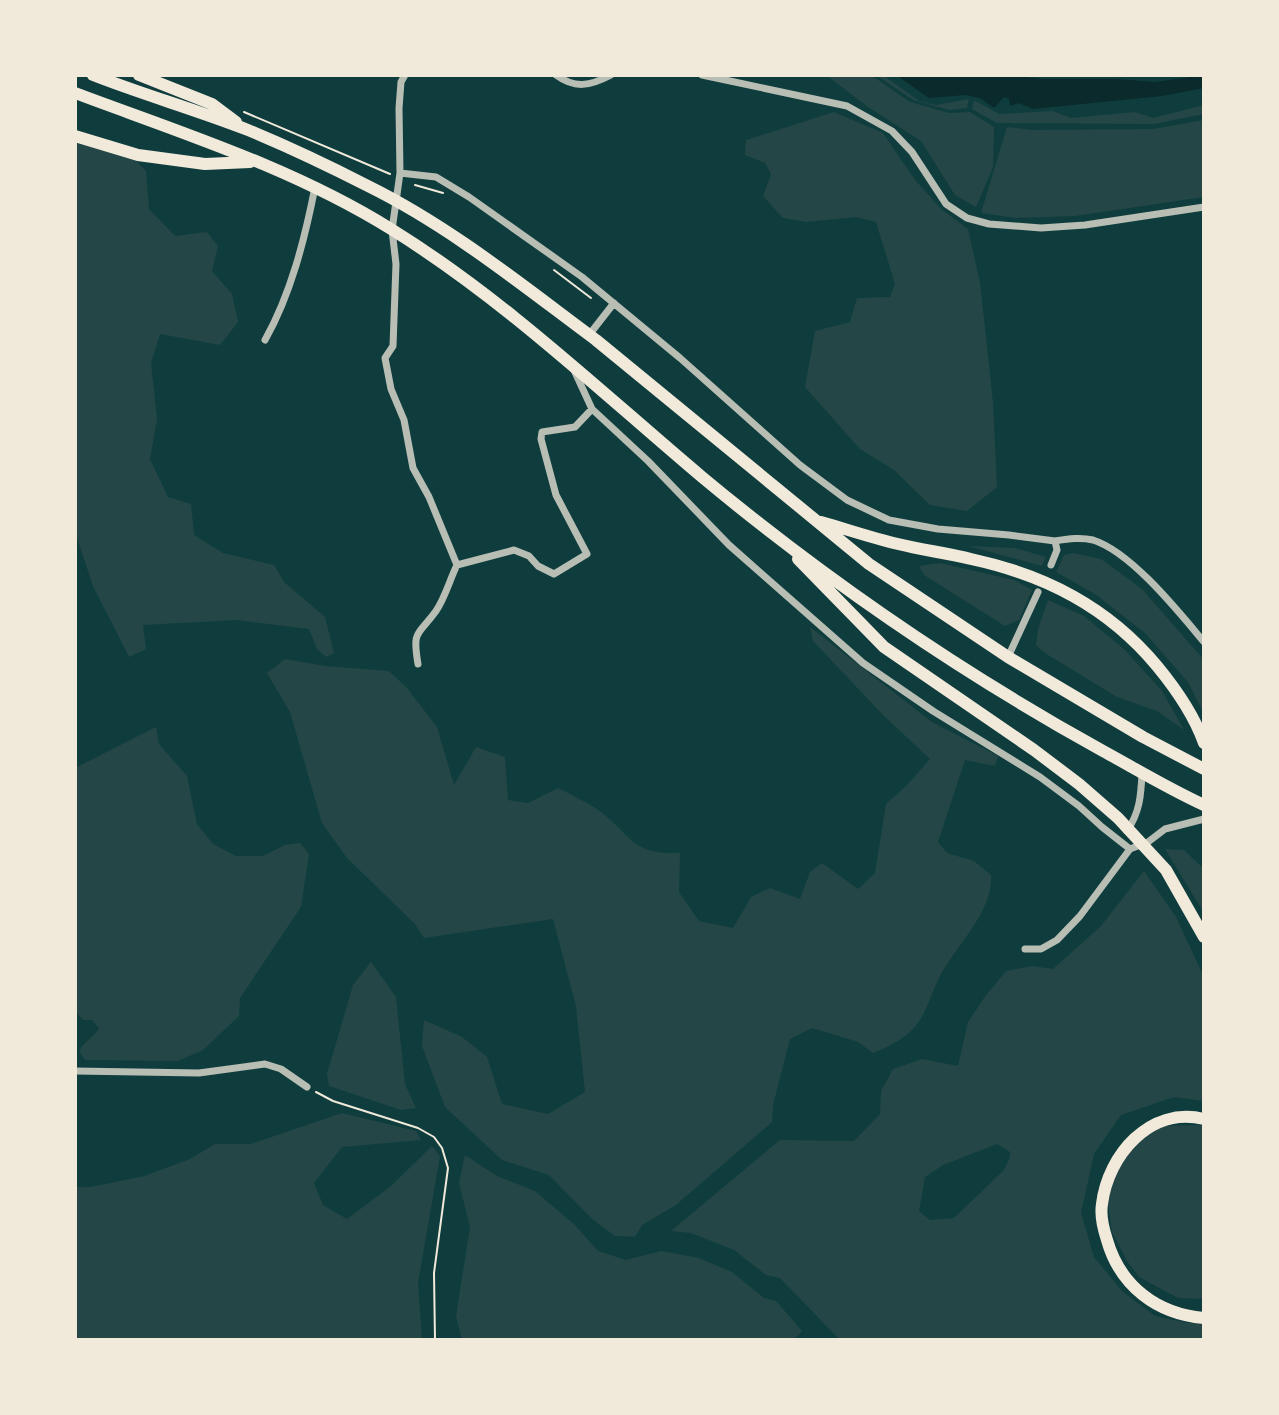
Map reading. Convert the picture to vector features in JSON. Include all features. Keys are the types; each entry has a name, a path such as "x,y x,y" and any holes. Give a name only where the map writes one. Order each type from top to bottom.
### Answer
{"highway":[{"path":"93,75 248,131 330,167 397,201 450,233 558,310 869,564 1008,657 1201,765"},
{"path":"139,75 212,104 248,131"},
{"path":"75,93 257,161 315,186 393,230 490,298 773,534 915,636 1031,711 1204,805"},
{"path":"75,136 138,155 165,159 205,164 257,161"},
{"path":"814,520 897,544 972,559 1053,584 1088,605 1142,647 1182,699 1202,737"},
{"path":"773,534 884,647 1034,750 1118,818 1166,870 1204,937"},
{"path":"1204,1119 1182,1117 1168,1120 1150,1126 1135,1137 1122,1151 1106,1182 1101,1206 1102,1225 1109,1249 1116,1266 1128,1282 1164,1309 1180,1315 1204,1318"}],"street":[{"path":"405,75 401,82 399,107 400,173 393,230 396,264 393,346 385,358 391,389 404,419 412,468 429,497 457,565 437,610 419,629 414,644 418,664"},
{"path":"556,75 565,82 587,85 611,75"},
{"path":"702,75 847,106 892,131 912,152 946,204 967,218 989,224 1041,228 1074,226 1204,207"},
{"path":"400,173 436,177 582,277 680,358 800,465 848,500 889,520 938,529 1009,534 1055,541 1072,538 1092,540 1115,550 1147,578 1204,642"},
{"path":"265,340 279,316 308,223 315,186"},
{"path":"589,335 614,303"},
{"path":"571,363 592,409 648,461 729,545 863,663 933,711 1040,776 1130,849"},
{"path":"457,565 514,550 554,574 587,554 556,495 541,439 542,432 575,427 592,409"},
{"path":"1051,565 1057,550 1055,541"},
{"path":"1008,657 1038,592"},
{"path":"1121,841 1136,818 1141,801 1142,772"},
{"path":"1025,948 1041,949 1057,940 1080,916 1130,849 1147,842 1165,829 1204,820"},
{"path":"75,1071 209,1073 265,1064 281,1069 307,1087"}],"path":[{"path":"307,1087 333,1101 418,1128 434,1137 442,1148 448,1168 433,1273 435,1340"}],"shaded area":[{"path":"826,75 871,75 910,102 949,113 970,112 994,127 993,167 976,207 955,195 921,141 868,107"},
{"path":"876,75 883,75 919,101 936,105 969,99 967,108 949,110 913,100"},
{"path":"896,75 1004,75 1155,82 1204,75 1204,88 1162,96 1033,109 1019,103 1010,106 1009,99 1004,97 994,108 980,98 965,95 929,98"},
{"path":"974,100 999,114 1053,111 1071,118 1135,112 1153,118 1204,105 1204,114 1154,124 997,123 972,109"},
{"path":"834,112 883,133 915,180 941,209 968,229 980,282 993,403 997,487 967,511 930,505 894,470 860,449 805,387 815,331 850,322 857,298 890,297 895,284 876,222 856,217 806,222 783,218 763,196 771,174 765,163 745,155 746,140"},
{"path":"1204,120 1204,197 1075,216 1016,218 981,213 1007,127 1032,130 1153,129"},
{"path":"75,131 123,148 146,171 149,209 175,236 207,232 218,246 212,271 232,294 238,322 220,345 160,334 151,363 157,419 150,459 168,497 191,504 194,535 223,553 274,565 284,582 325,617 334,653 326,657 317,649 309,629 236,620 143,625 146,649 129,657 93,586 75,532"},
{"path":"968,546 1015,548 1046,557 1042,566"},
{"path":"1073,553 1101,559 1142,589 1204,660 1204,714 1188,682 1145,633 1095,594 1056,572 1064,555"},
{"path":"940,563 1014,580 1032,590 1019,620 1005,626 924,575 919,566"},
{"path":"1048,600 1084,616 1125,650 1162,691 1184,730 1157,711 1117,697 1036,645 1038,629"},
{"path":"810,627 932,722 998,756 995,766 965,760 938,842 947,853 974,861 991,875 987,901 941,974 921,1018 909,1033 873,1053 858,1042 812,1028 790,1039 773,1105 772,1122 676,1205 642,1225 635,1237 615,1236 592,1219 549,1175 502,1160 445,1107 422,1046 424,1020 462,1037 487,1057 502,1104 548,1114 585,1092 576,1006 553,919 424,938 415,924 347,858 322,823 290,712 267,673 285,659 325,666 389,671 407,688 437,727 454,785 476,747 505,757 508,800 528,803 558,788 597,809 641,847 663,853 680,853 679,892 699,921 733,928 751,897 770,888 800,899 810,872 822,863 858,889 875,873 886,804 930,759 883,715 813,641"},
{"path":"156,727 159,744 187,776 197,824 213,844 236,856 263,856 285,845 300,843 309,854 301,907 240,998 239,1016 203,1050 178,1061 85,1060 79,1051 99,1028 92,1020 83,1020 75,1011 75,768"},
{"path":"1165,849 1184,850 1204,869 1204,913"},
{"path":"1144,871 1176,917 1204,977 1204,1101 1174,1097 1121,1115 1094,1154 1081,1213 1094,1257 1122,1291 1155,1316 1188,1323 1204,1322 1204,1340 840,1340 780,1278 766,1275 734,1250 691,1233 671,1231 780,1140 854,1141 880,1114 881,1091 893,1069 922,1059 958,1066 968,1022 1006,971 1032,966 1053,969 1101,926","holes":["997,1144 1010,1152 1004,1170 954,1218 930,1220 919,1211 925,1177 943,1165"]},
{"path":"371,962 396,997 405,1084 416,1108 401,1110 329,1086 327,1074 353,985"},
{"path":"342,1113 416,1131 421,1140 342,1147 314,1183 323,1205 347,1219 391,1186 432,1146 440,1156 418,1283 422,1340 75,1340 75,1187 91,1187 144,1176 190,1159 215,1144 251,1144"},
{"path":"1163,1126 1204,1126 1204,1299 1178,1298 1139,1277 1112,1232 1108,1204 1114,1168 1134,1142"},
{"path":"465,1155 497,1176 535,1191 575,1225 598,1251 626,1260 661,1251 699,1258 732,1272 764,1298 776,1301 802,1331 794,1340 462,1340 456,1316 470,1227 459,1183"}]}
